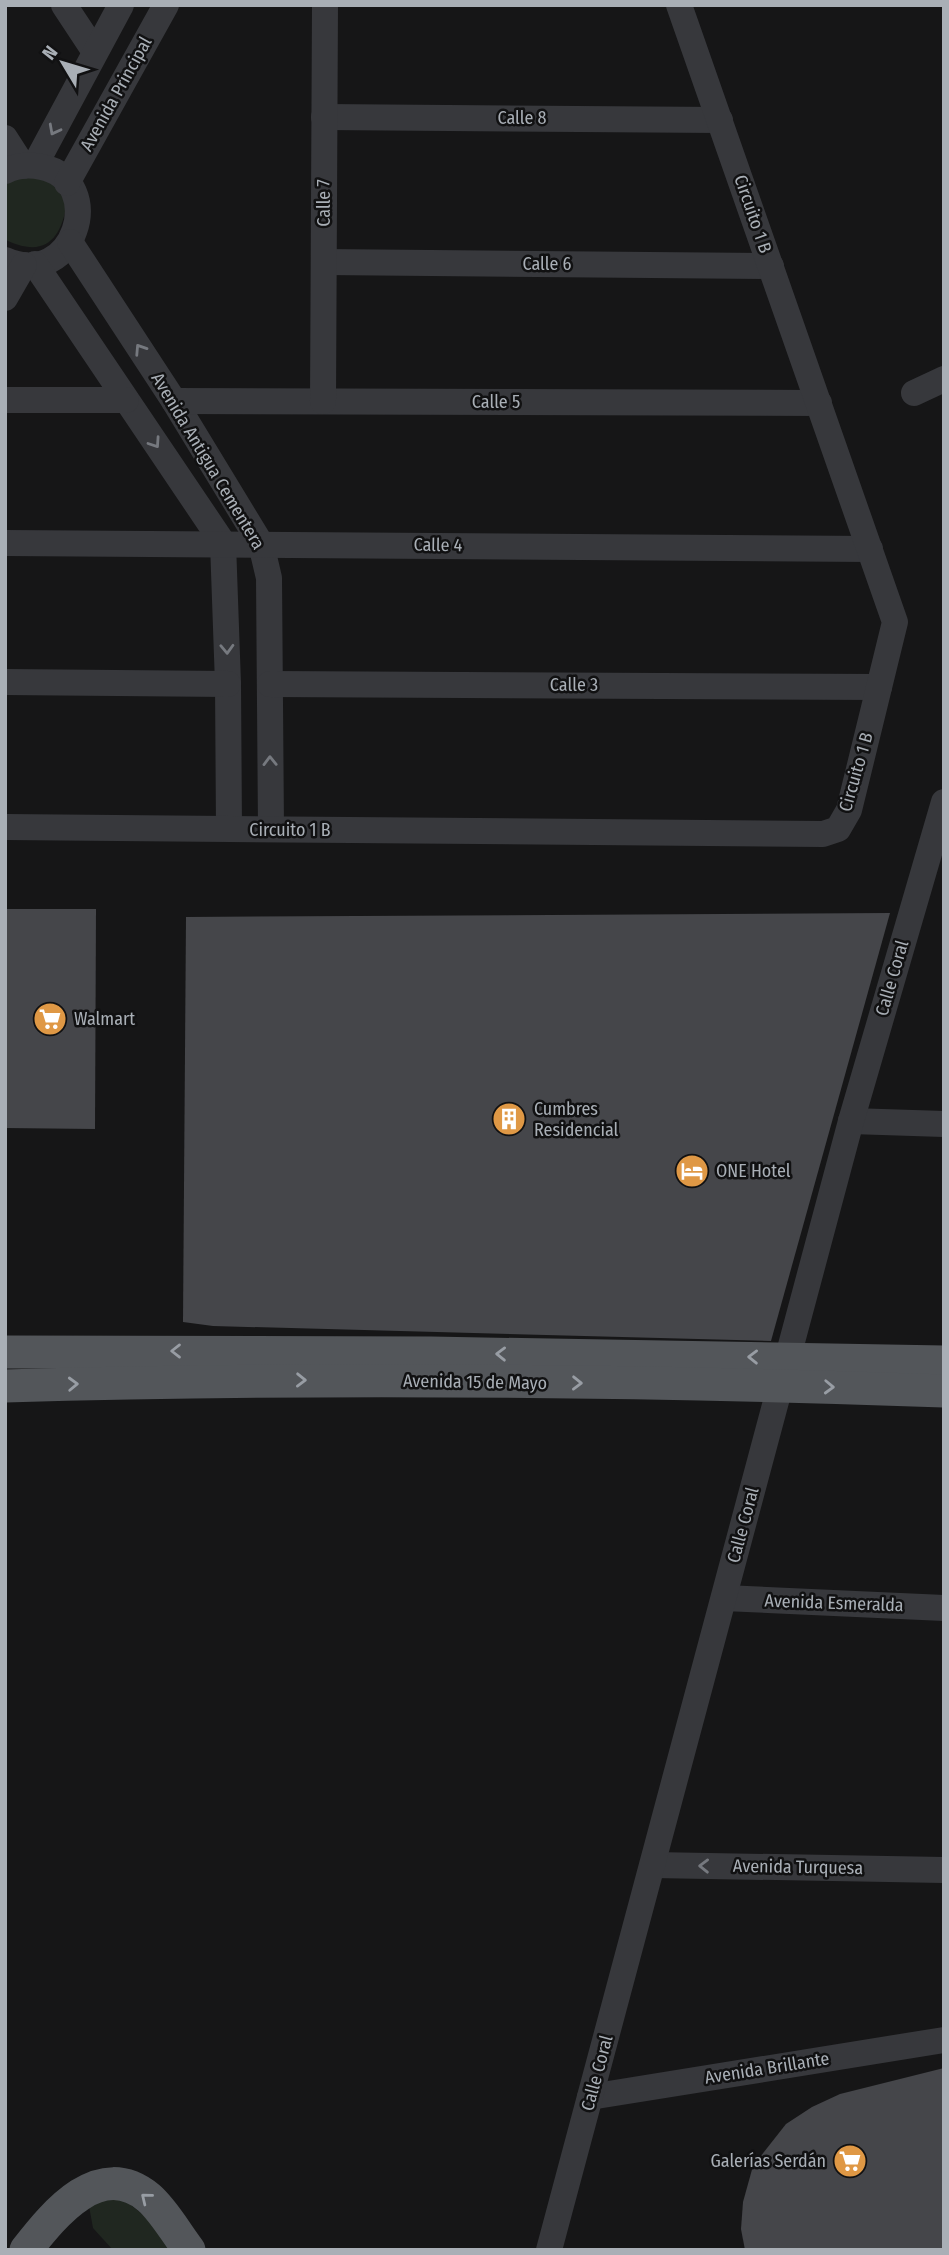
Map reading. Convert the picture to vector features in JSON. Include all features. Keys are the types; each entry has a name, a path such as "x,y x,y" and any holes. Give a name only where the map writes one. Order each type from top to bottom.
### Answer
{"main road":[{"name":"Avenida 15 de Mayo","path":"5,1352 219,1365 784,1371 944,1362"},
{"name":"Avenida 15 de Mayo","path":"5,1386 219,1365"},
{"name":"Avenida 15 de Mayo","path":"784,1371 944,1391"},
{"path":"26,2250 49,2221 80,2194 101,2184 124,2182 150,2199 189,2250"},
{"path":"5,2240 20,2250"}],"street":[{"path":"64,5 95,52"},
{"path":"21,167 95,52 121,5"},
{"name":"Avenida Principal","path":"67,183 166,5"},
{"name":"Calle 7","path":"323,401 324,5"},
{"name":"Circuito 1 B","path":"5,827 822,834 838,829 849,810 895,622 678,5"},
{"name":"Calle 8","path":"324,117 720,120"},
{"path":"5,138 21,167"},
{"path":"5,298 21,263 55,257 70,242 75,234 78,212 72,190 67,183 47,168 21,167"},
{"name":"Avenida Antigua Cementera","path":"70,242 174,401 261,544 269,578 271,830"},
{"name":"Calle 6","path":"324,262 771,266"},
{"name":"Avenida Antigua Cementera","path":"21,263 126,400 223,543 229,829"},
{"path":"914,393 944,379"},
{"path":"5,400 126,400"},
{"name":"Calle 5","path":"174,401 819,403"},
{"name":"Calle 4","path":"5,543 870,549"},
{"path":"5,682 228,684"},
{"name":"Calle 3","path":"270,684 879,687"},
{"name":"Calle Coral","path":"549,2250 851,1121 933,872 943,802"},
{"path":"851,1121 944,1124"},
{"name":"Avenida Esmeralda","path":"724,1598 944,1608"},
{"name":"Avenida Turquesa","path":"653,1865 944,1870"},
{"name":"Avenida Brillante","path":"590,2096 944,2040"}],"shaded area":[{"path":"45,174 67,203 61,226 50,242 42,246 21,246 8,241 5,239 5,180"},
{"path":"109,2188 188,2250 113,2250 93,2228 89,2206"}],"building":[{"name":"Walmart","path":"5,909 96,909 95,1129 5,1128"},
{"name":"Cumbres Residencial","path":"890,913 771,1341 213,1326 183,1322 186,917"},
{"name":"Galerías Serdán","path":"944,2068 944,2250 745,2250 741,2229 743,2202 753,2166 786,2124 812,2107 840,2094"}],"place":[{"name":"Walmart","path":"50,1019"},
{"name":"Cumbres Residencial","path":"509,1119"},
{"name":"ONE Hotel","path":"692,1171"},
{"name":"Galerías Serdán","path":"850,2161"}]}
